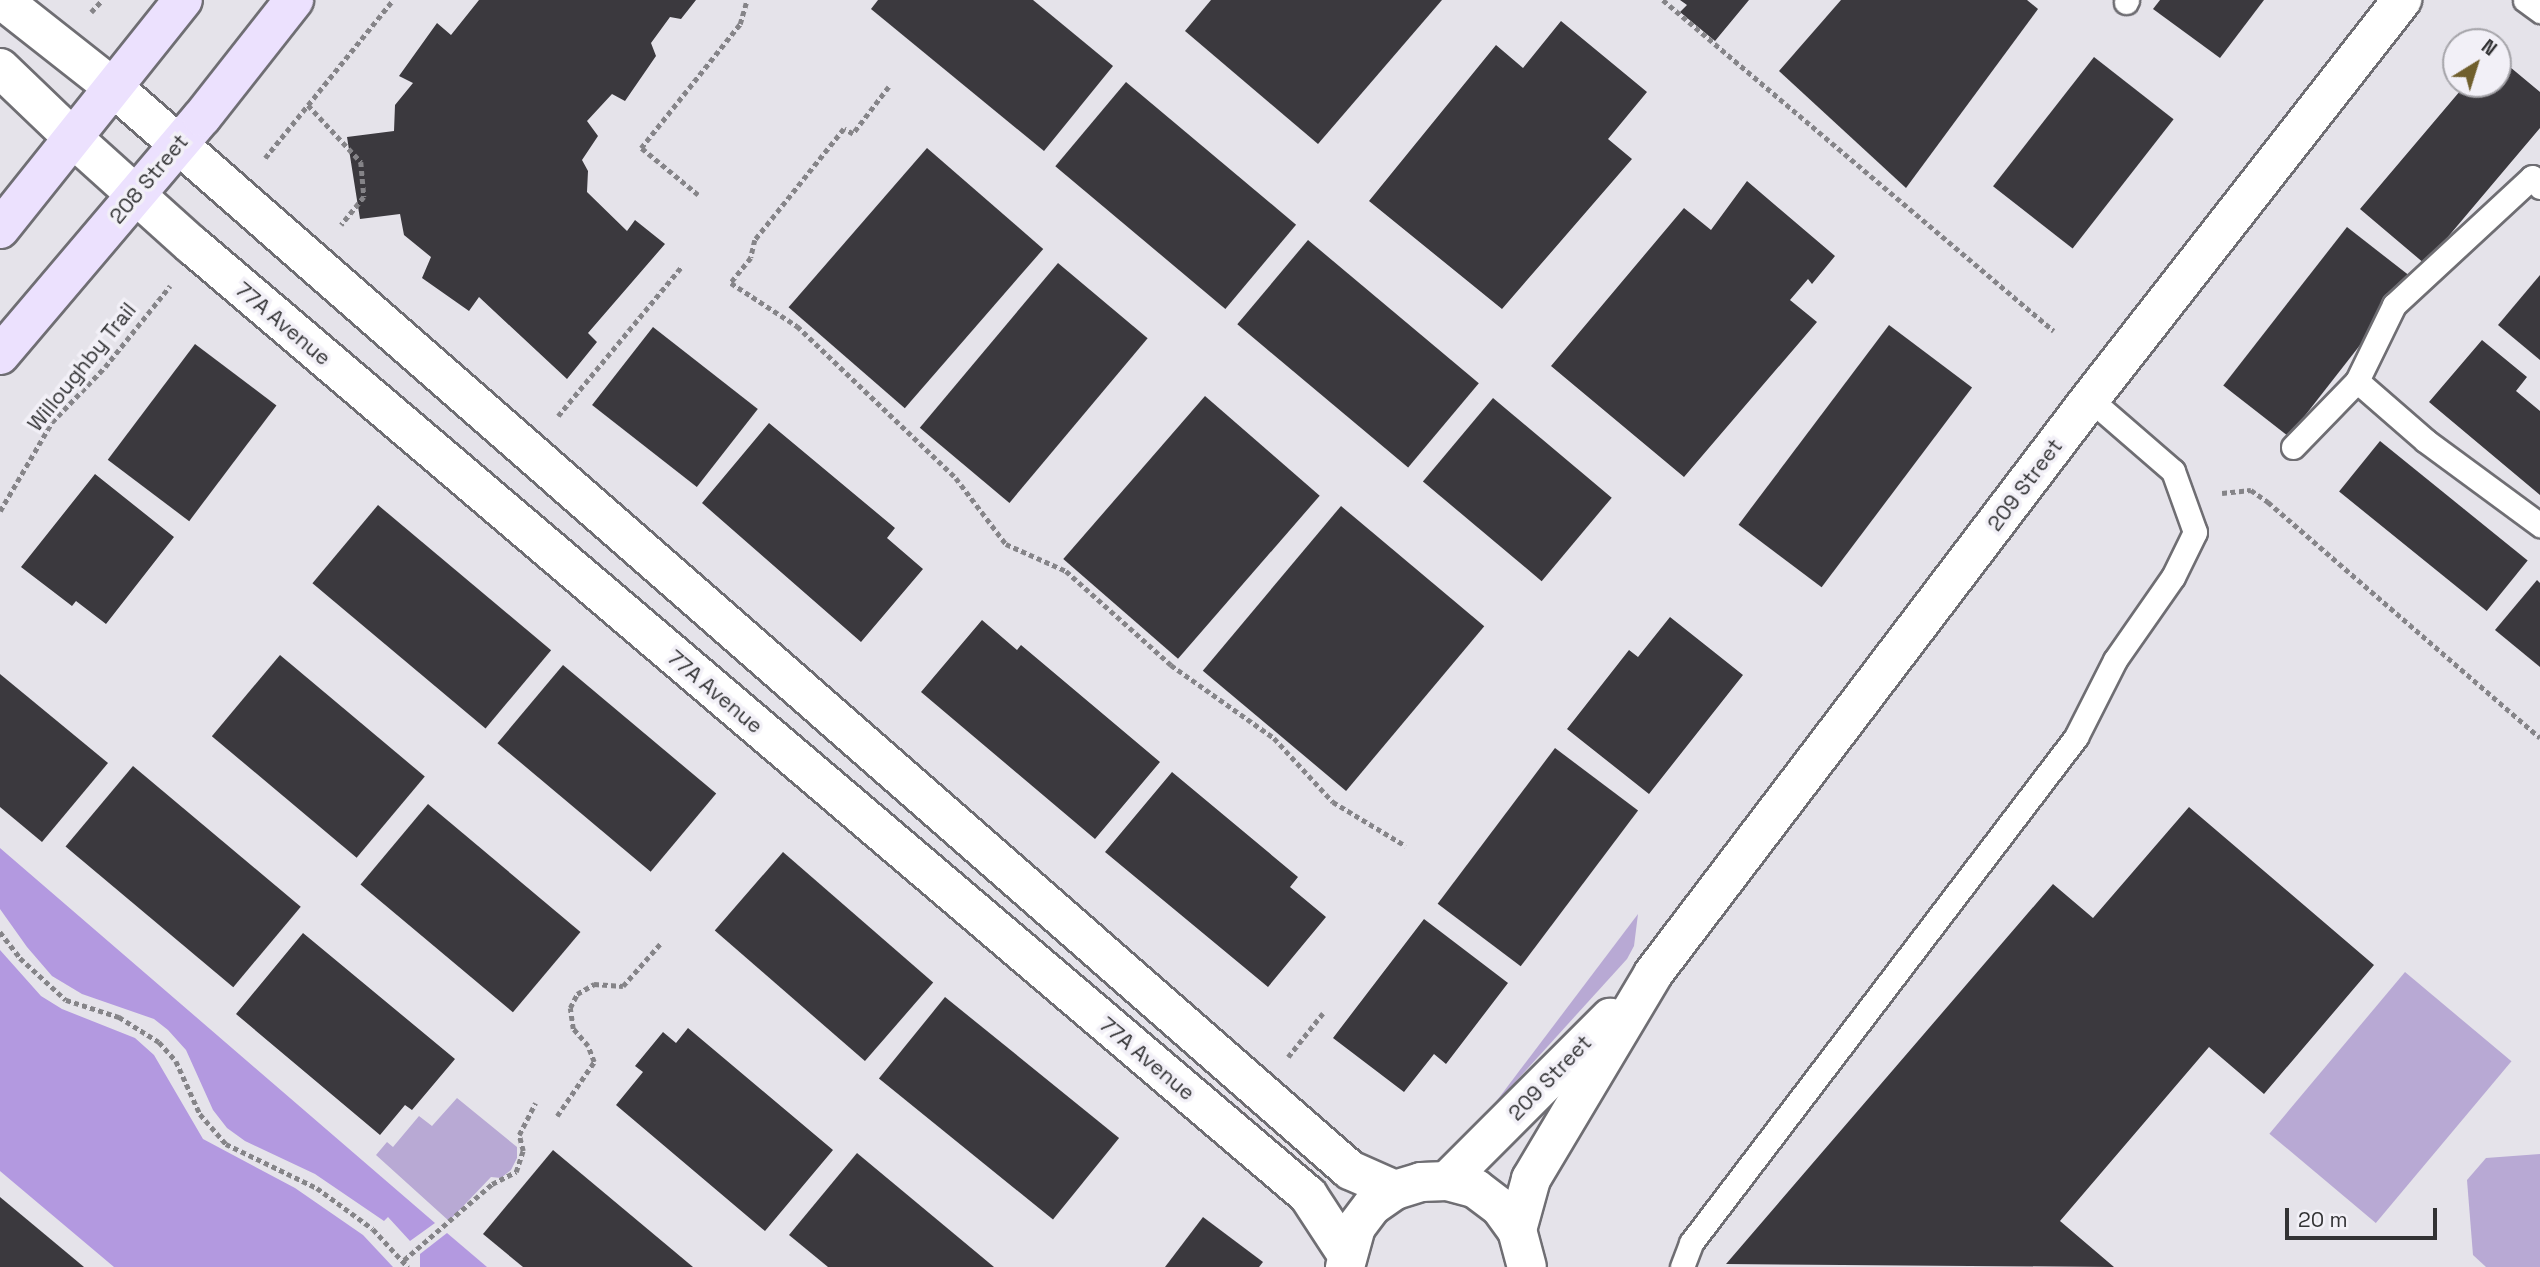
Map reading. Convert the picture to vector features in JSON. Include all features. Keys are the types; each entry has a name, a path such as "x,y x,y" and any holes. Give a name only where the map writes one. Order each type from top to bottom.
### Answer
{"main road":[{"path":"0,229 184,0"},
{"name":"208 Street","path":"0,355 178,146 294,0"}],"street":[{"path":"2,0 114,88 1350,1170 1395,1190"},
{"name":"209 Street","path":"1517,1230 1531,1179 1653,974 2090,399 2402,0"},
{"name":"77A Avenue","path":"0,68 135,197 1308,1195 1346,1260"},
{"name":"209 Street","path":"1447,1181 1653,974"},
{"path":"1346,1260 1356,1227 1372,1206 1395,1190 1421,1182 1447,1181 1476,1189 1500,1207 1517,1230 1527,1267"}],"lane":[{"path":"2525,0 2540,11"},
{"path":"2293,447 2357,381 2394,305 2537,174"},
{"path":"2357,381 2426,441 2540,525"},
{"path":"1682,1267 1691,1243 2076,737 2115,660 2173,577 2195,532 2173,471 2090,399"}],"path":[{"path":"89,15 102,0"},
{"path":"265,158 393,0"},
{"path":"698,195 641,148 740,24 747,0"},
{"path":"1663,0 2054,331"},
{"path":"889,87 853,134 844,128 755,240 751,258 731,283 797,326 956,478 1006,544 1066,571 1171,665 1275,738 1333,802 1406,846"},
{"path":"308,105 361,162 364,197 332,237"},
{"path":"548,428 682,266"},
{"name":"Willoughby Trail","path":"0,510 52,422 105,368 173,282"},
{"path":"2218,494 2250,490 2268,502 2540,738"},
{"path":"0,932 20,958 66,1000 119,1017 159,1042 176,1061 200,1114 226,1144 317,1188 373,1228 408,1267"},
{"path":"557,1116 594,1062 588,1046 573,1029 570,1008 577,994 594,984 623,986 660,944"},
{"path":"1282,1064 1323,1013"},
{"path":"404,1260 492,1184 516,1172 523,1151 519,1135 535,1103"}],"shaded area":[{"path":"0,848 435,1223 410,1241 388,1217 384,1221 315,1174 245,1141 227,1128 213,1110 186,1050 168,1030 154,1019 82,994 52,976 27,947 0,909"},
{"path":"1638,914 1634,946 1627,959 1489,1111"},
{"path":"0,950 41,996 62,1009 135,1038 154,1055 203,1139 295,1188 363,1235 393,1267 114,1267 0,1171"},
{"path":"2405,972 2511,1061 2376,1223 2269,1134"},
{"path":"457,1098 517,1147 517,1158 511,1170 501,1178 491,1177 449,1221 376,1155 387,1142 393,1147 419,1116 432,1126"},
{"path":"2540,1154 2540,1267 2486,1267 2473,1255 2467,1180 2486,1158"},
{"path":"447,1233 487,1267 420,1267 420,1254"}],"building":[{"path":"479,0 696,0 681,19 670,17 651,43 656,56 625,101 612,94 587,121 598,136 582,160 588,171 587,192 627,231 635,220 665,244 588,333 597,342 567,379 479,297 469,311 422,278 431,257 404,235 400,214 360,219 347,137 394,131 395,105 413,83 399,76 437,23 451,35"},
{"path":"878,0 1033,0 1113,66 1044,151 871,9"},
{"path":"1211,0 1442,0 1318,144 1185,31"},
{"path":"1680,0 1749,0 1715,41 1680,12 1687,5"},
{"path":"1841,0 2027,0 2038,9 1906,188 1779,71"},
{"path":"2160,0 2264,0 2220,58 2153,9"},
{"path":"1561,21 1647,92 1608,139 1632,159 1502,309 1369,201 1496,45 1523,68"},
{"path":"2094,57 2174,119 2073,248 1993,186"},
{"path":"2512,69 2540,92 2540,128 2425,264 2360,209 2454,98 2512,98"},
{"path":"1126,82 1296,225 1225,309 1055,166"},
{"path":"927,148 1043,249 905,408 789,307"},
{"path":"1747,181 1835,256 1812,284 1808,279 1790,300 1817,322 1684,477 1551,366 1684,208 1711,230"},
{"path":"2347,227 2412,278 2289,436 2223,385"},
{"path":"1308,240 1479,383 1408,468 1237,324"},
{"path":"1058,263 1148,338 1009,503 920,428"},
{"path":"2540,275 2540,360 2498,325"},
{"path":"1889,325 1972,388 1822,587 1739,525"},
{"path":"653,327 758,409 697,487 592,405"},
{"path":"2482,340 2527,377 2516,391 2540,411 2540,495 2429,402"},
{"path":"195,344 276,405 189,521 108,460"},
{"path":"1205,396 1320,496 1178,659 1063,559"},
{"path":"1493,398 1612,498 1542,581 1423,481"},
{"path":"769,423 895,528 887,538 923,569 861,642 702,503"},
{"path":"2380,441 2528,561 2487,611 2339,492"},
{"path":"95,474 174,537 106,624 76,601 72,606 21,567"},
{"path":"378,505 551,650 486,728 312,583"},
{"path":"1341,506 1484,626 1346,791 1203,671"},
{"path":"2537,580 2540,583 2540,667 2495,630"},
{"path":"1670,617 1743,675 1649,794 1567,729 1629,650 1638,657"},
{"path":"982,620 1017,650 1021,645 1160,762 1095,839 921,692"},
{"path":"280,655 425,776 357,858 212,736"},
{"path":"563,665 716,794 651,872 497,743"},
{"path":"0,674 108,763 42,842 0,807"},
{"path":"1555,748 1638,811 1521,966 1438,904"},
{"path":"133,766 301,907 233,987 66,846"},
{"path":"1172,772 1298,877 1290,887 1326,917 1268,987 1105,852"},
{"path":"428,804 580,932 513,1012 361,884"},
{"path":"2189,807 2374,965 2264,1094 2209,1047 2060,1221 2114,1267 1726,1264 2053,884 2093,918"},
{"path":"783,852 933,983 865,1061 715,930"},
{"path":"1424,919 1508,983 1446,1064 1434,1054 1404,1092 1333,1038"},
{"path":"303,933 455,1059 412,1110 405,1105 380,1135 236,1014"},
{"path":"945,997 1119,1138 1053,1220 879,1079"},
{"path":"688,1028 833,1150 765,1231 616,1105 643,1072 635,1066 663,1032 676,1043"},
{"path":"553,1150 693,1267 523,1267 483,1234"},
{"path":"857,1153 994,1267 828,1267 789,1235"},
{"path":"0,1197 84,1267 0,1267"},
{"path":"1203,1217 1263,1262 1259,1267 1165,1267"}]}
